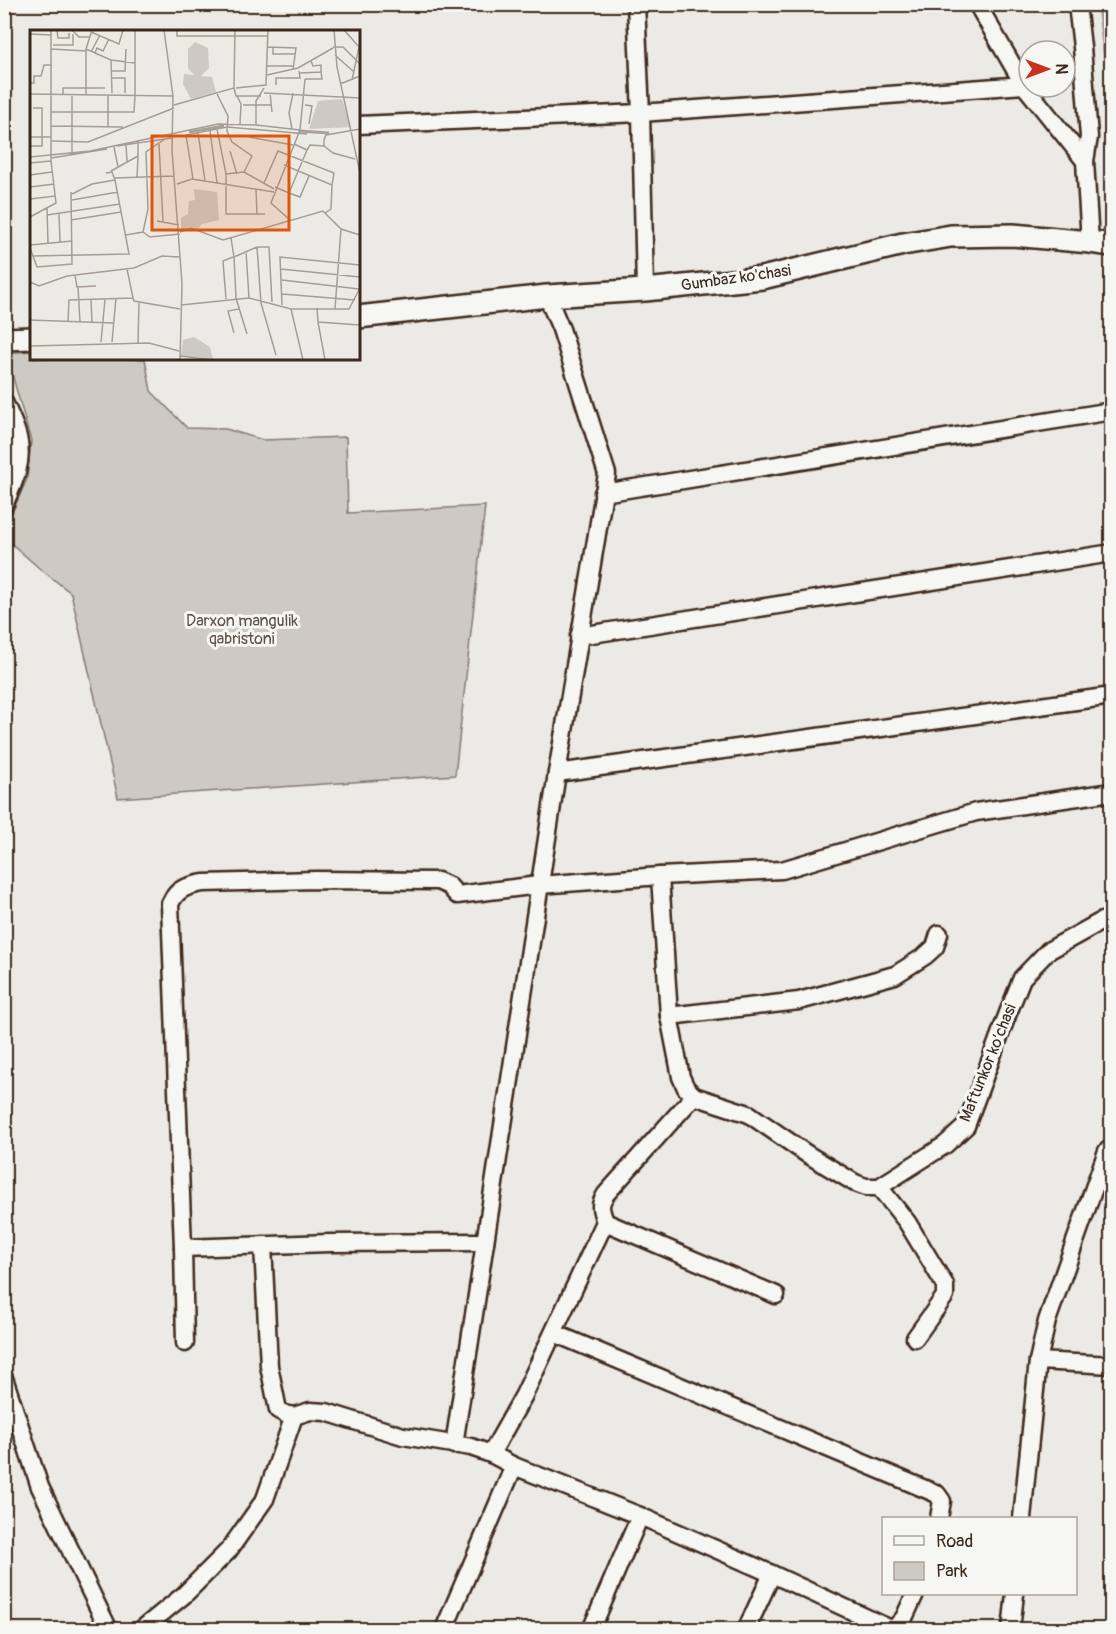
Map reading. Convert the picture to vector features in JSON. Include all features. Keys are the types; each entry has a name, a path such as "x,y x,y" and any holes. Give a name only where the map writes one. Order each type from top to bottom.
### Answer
{"main road":[{"name":"Gumbaz ko'chasi","path":"360,317 547,296 645,290 762,278 903,244 951,236 1013,235 1112,245"},
{"path":"4,339 30,338"}],"street":[{"path":"636,4 645,290"},
{"path":"976,4 1017,73"},
{"path":"1077,4 1089,137 1085,161 1090,242"},
{"path":"360,124 641,113 1017,86"},
{"path":"1035,99 1085,161"},
{"path":"454,1445 556,773 607,474 561,329 547,296"},
{"path":"4,402 18,436 20,462 4,505"},
{"path":"603,493 1112,411"},
{"path":"579,636 1112,553"},
{"path":"556,773 1112,696"},
{"path":"185,1343 170,904 174,895 188,886 202,883 316,880 438,881 449,886 457,895 539,885 782,870 975,812 1112,792"},
{"path":"660,876 669,1016 681,1077 686,1088 694,1096 749,1114 807,1154 855,1183 866,1187 879,1187 907,1222 945,1285 945,1296 915,1338"},
{"name":"Maftunkor ko’chasi","path":"879,1187 945,1145 966,1126 1022,978 1048,951 1102,921 1112,918"},
{"path":"669,1016 798,1001 895,975 935,947 939,934"},
{"path":"491,1454 524,1395 605,1222 600,1202 694,1096"},
{"path":"1022,1517 1038,1361 1047,1321 1107,1151"},
{"path":"605,1222 776,1295"},
{"path":"183,1248 330,1243 485,1242"},
{"path":"262,1245 269,1366 278,1410 285,1414 294,1416 310,1411 326,1412 403,1436 471,1447 491,1454 514,1466 640,1516 893,1629 904,1618 914,1595"},
{"path":"554,1333 938,1494 942,1501 939,1517"},
{"path":"1038,1361 1112,1365"},
{"path":"4,1378 40,1487 109,1629"},
{"path":"141,1629 184,1595 229,1550 265,1499 294,1416"},
{"path":"446,1629 514,1466"},
{"path":"591,1629 640,1516"},
{"path":"746,1629 772,1574"},
{"path":"1011,1629 1015,1595"}],"green space":[{"name":"Darxon mangulik qabristoni","path":"30,351 30,360 145,360 151,391 187,428 226,429 263,440 346,437 348,513 485,506 455,775 118,798 71,593 5,538 5,529 27,479 31,441 6,353"}],"waterway":[{"path":"1103,4 1112,69"}]}
